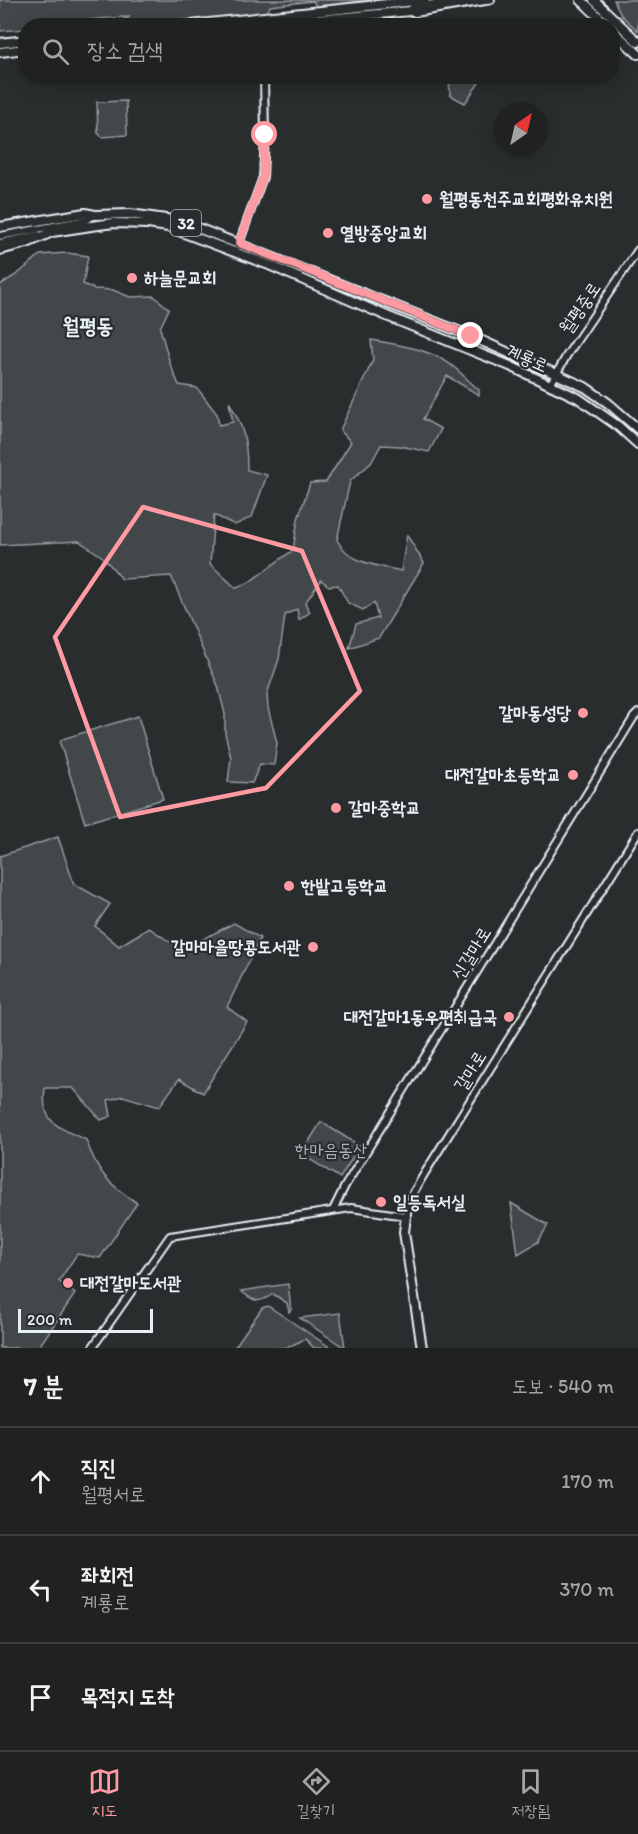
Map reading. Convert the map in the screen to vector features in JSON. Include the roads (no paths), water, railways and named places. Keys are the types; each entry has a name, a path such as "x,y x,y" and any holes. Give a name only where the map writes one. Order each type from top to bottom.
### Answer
{"main road":[{"path":"295,18 403,1 425,0"},
{"path":"320,18 410,10 465,0"},
{"path":"581,0 600,18"},
{"path":"594,0 613,18"},
{"path":"620,25 638,42"},
{"path":"620,37 638,54"},
{"path":"0,43 18,41"},
{"path":"0,52 18,50"},
{"name":"계룡로","path":"2,227 85,213 167,218 389,317 510,366 579,398 638,444"},
{"name":"계룡로","path":"52,232 114,223 148,224 168,226 238,249 471,336 556,374 591,391 638,429"},
{"name":"32","path":"0,250 27,243 52,232"},
{"name":"갈마로","path":"406,1216 404,1232 422,1348"}],"street":[{"path":"410,10 415,13 491,0"},
{"path":"576,0 594,12"},
{"path":"603,0 604,6 614,18"},
{"path":"238,249 263,177 264,84"},
{"path":"0,236 86,220 95,215"},
{"path":"0,243 52,232"},
{"name":"월평중로","path":"550,385 638,250"},
{"name":"신갈마로","path":"333,1210 345,1186 638,713"},
{"name":"갈마로","path":"406,1216 413,1193 422,1178 638,832"},
{"path":"92,1348 170,1236 333,1210 365,1209 406,1216"}],"place":[{"name":"월평동천주교회평화유치원","path":"427,199"},
{"name":"열방중앙교회","path":"328,233"},
{"name":"하늘문교회","path":"132,278"},
{"name":"갈마동성당","path":"583,713"},
{"name":"대전갈마초등학교","path":"573,775"},
{"name":"갈마중학교","path":"336,808"},
{"name":"한밭고등학교","path":"289,886"},
{"name":"갈마마을땅콩도서관","path":"313,947"},
{"name":"대전갈마1동우편취급국","path":"509,1017"},
{"name":"일등독서실","path":"381,1202"},
{"name":"대전갈마도서관","path":"68,1283"}],"district":[{"name":"월평동","path":"88,325"}],"park label":[{"name":"한마음동산","path":"331,1150"}]}
